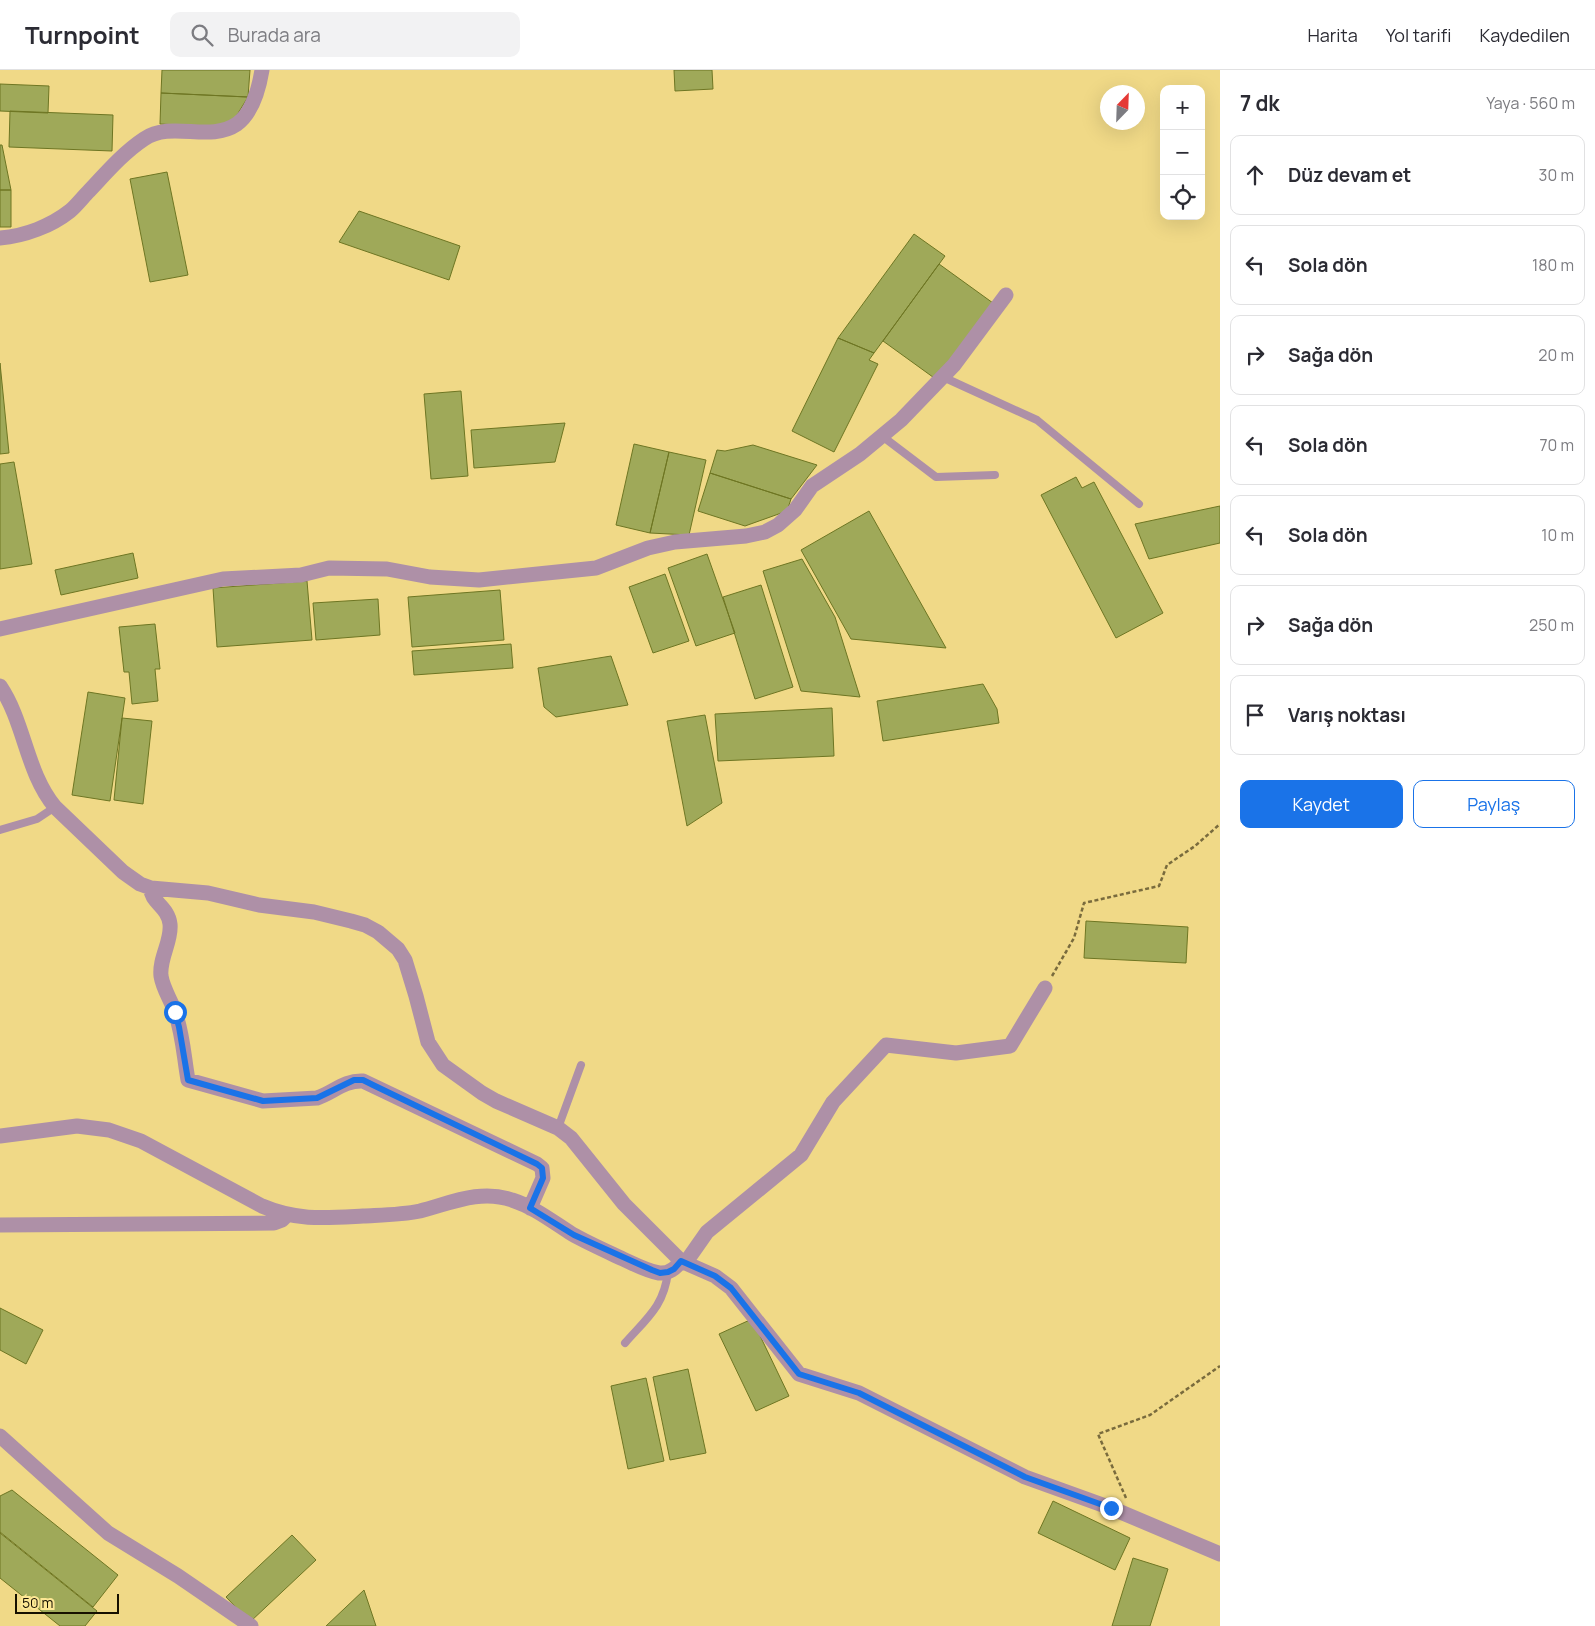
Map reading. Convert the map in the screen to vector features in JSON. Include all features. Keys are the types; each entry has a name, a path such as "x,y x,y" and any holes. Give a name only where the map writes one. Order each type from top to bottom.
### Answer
{"street":[{"path":"0,238 33,231 71,210 129,150 146,138 161,132 217,132 239,123 255,97 262,70"},
{"path":"0,629 223,579 301,575 329,568 387,569 430,577 479,580 596,568 648,548 676,542 746,536 765,532 778,525 795,510 812,486 860,454 902,420 954,365 1006,295"},
{"path":"0,686 10,704 37,779 47,798 123,872 135,881 150,888 208,893 259,905 314,912 358,923 378,932 398,949 405,960 428,1042 443,1065 496,1101 558,1128 571,1138 624,1204 684,1262 715,1276 731,1288 799,1374 859,1393 1025,1477 1135,1518 1220,1554"},
{"path":"150,888 152,897 165,909 170,925 170,932 161,963 161,974 162,982 179,1027 188,1080 263,1101 317,1098 346,1083 354,1080 363,1080 537,1164 542,1168 543,1178 530,1208"},
{"path":"0,1136 77,1126 94,1127 117,1132 141,1141 262,1206 287,1215 316,1218 398,1214 418,1211 475,1195 498,1196 530,1208 574,1235 628,1261 660,1273 668,1272 684,1262 707,1232 801,1155 833,1102 886,1045 956,1053 1010,1046 1045,988"},
{"path":"0,1225 274,1223 282,1220 287,1215"},
{"path":"0,1436 108,1533 178,1576 252,1626"}],"lane":[{"path":"942,377 1037,420 1139,504"},
{"path":"882,436 936,477 995,475"},
{"path":"0,830 37,819 55,807"},
{"path":"558,1128 582,1066"},
{"path":"625,1343 657,1308 666,1288 668,1272"}],"path":[{"path":"1045,988 1074,938 1084,903 1159,886 1167,865 1195,846 1220,824"},
{"path":"1135,1518 1098,1434 1150,1415 1220,1366"}],"building":[{"path":"162,70 250,70 248,97 161,93"},
{"path":"674,70 712,70 713,89 675,91"},
{"path":"0,84 49,86 48,113 0,111"},
{"path":"161,93 248,97 229,128 160,124"},
{"path":"10,111 113,115 112,151 9,147"},
{"path":"0,145 2,145 11,190 0,190"},
{"path":"167,172 188,275 150,282 130,179"},
{"path":"0,190 11,190 11,227 0,227"},
{"path":"359,211 460,246 449,280 339,242"},
{"path":"914,234 945,256 874,353 838,338"},
{"path":"939,264 993,303 937,380 883,341"},
{"path":"838,338 874,353 869,360 878,364 834,452 792,431"},
{"path":"0,363 9,453 0,454"},
{"path":"461,391 468,476 431,479 424,394"},
{"path":"565,423 555,462 474,468 471,430"},
{"path":"634,444 669,452 650,533 616,525"},
{"path":"753,445 817,465 791,499 710,473 717,450 725,451"},
{"path":"669,452 706,460 689,535 650,533"},
{"path":"14,462 32,564 0,569 0,464"},
{"path":"710,473 791,499 787,511 745,526 698,511"},
{"path":"1076,477 1082,488 1094,482 1163,613 1116,638 1041,495"},
{"path":"1220,506 1220,543 1149,559 1135,524"},
{"path":"869,511 946,648 851,639 801,550"},
{"path":"133,553 138,578 61,595 55,570"},
{"path":"707,554 735,633 696,646 668,568"},
{"path":"802,559 835,617 860,697 801,691 763,571"},
{"path":"665,574 689,641 653,653 629,587"},
{"path":"307,581 312,640 217,647 213,588"},
{"path":"761,585 793,687 755,699 723,597"},
{"path":"500,590 504,640 412,647 408,597"},
{"path":"378,599 380,635 316,640 313,603"},
{"path":"155,624 160,669 155,669 158,701 132,704 129,672 124,672 119,627"},
{"path":"511,644 513,668 414,675 412,651"},
{"path":"611,656 628,705 556,717 544,707 538,668"},
{"path":"983,684 997,709 999,723 883,741 877,701"},
{"path":"88,692 125,698 110,801 72,795"},
{"path":"832,708 834,756 718,761 715,714"},
{"path":"705,715 722,803 687,826 667,721"},
{"path":"122,718 152,721 143,804 114,800"},
{"path":"1086,921 1188,927 1186,963 1084,958"},
{"path":"0,1308 43,1330 26,1364 0,1350"},
{"path":"752,1319 789,1396 756,1411 719,1334"},
{"path":"688,1369 706,1453 670,1460 653,1377"},
{"path":"646,1378 664,1461 628,1469 611,1386"},
{"path":"12,1490 118,1575 93,1607 0,1532 0,1496"},
{"path":"1053,1501 1130,1538 1115,1570 1038,1533"},
{"path":"0,1533 97,1611 85,1626 60,1626 0,1578"},
{"path":"292,1535 316,1560 250,1622 226,1597"},
{"path":"1133,1558 1168,1569 1150,1626 1112,1626"},
{"path":"364,1590 376,1626 326,1626"}],"route":[{"path":"175,1012 188,1080 263,1101 317,1098 346,1083 354,1080 363,1080 537,1164 542,1168 543,1178 530,1208 574,1235 628,1261 660,1273 674,1269 681,1261 715,1276 731,1288 799,1374 859,1393 1025,1477 1111,1508"}]}
